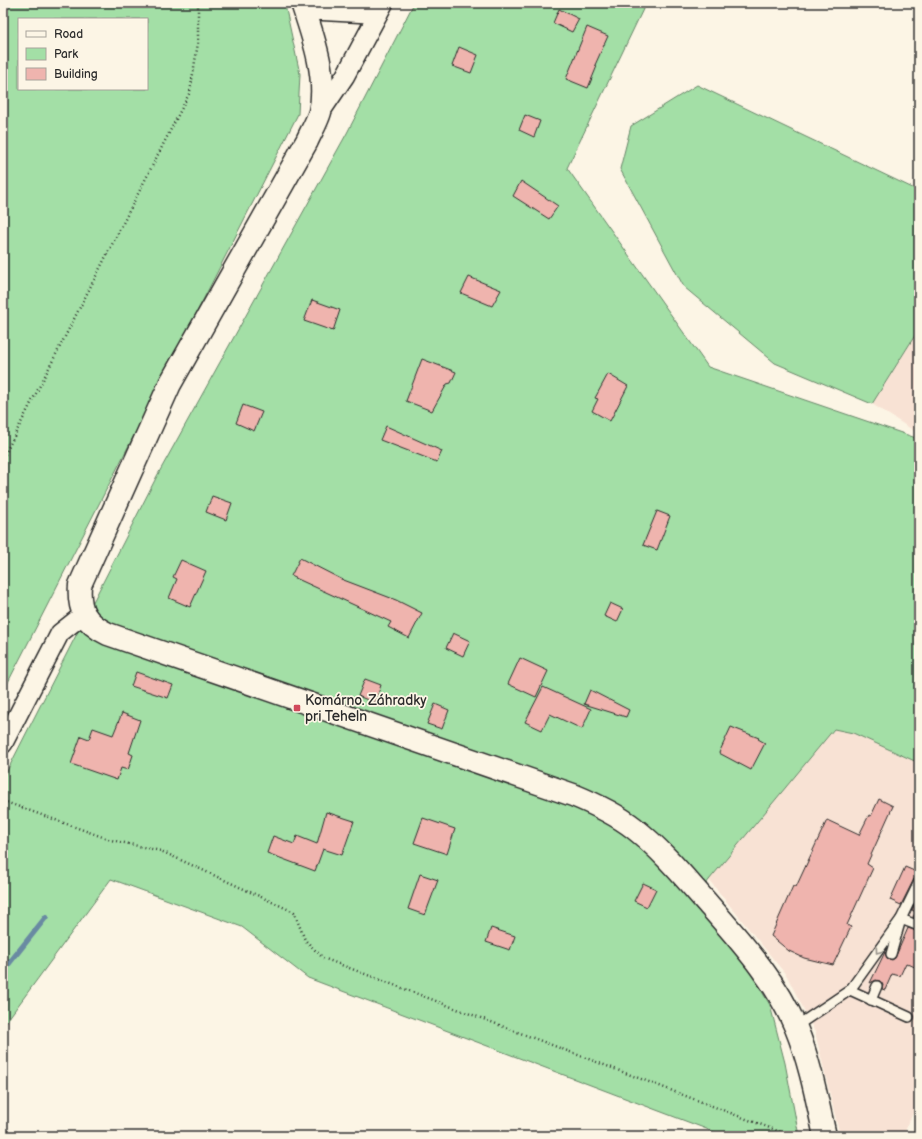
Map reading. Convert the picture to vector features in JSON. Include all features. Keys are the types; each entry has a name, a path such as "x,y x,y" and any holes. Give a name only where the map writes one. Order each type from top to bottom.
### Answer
{"street":[{"path":"320,112 320,62 303,7 381,8 346,76 320,112 307,141 170,384 82,580 79,596 84,614 96,628 108,634 573,795 617,816 651,842 687,879 745,946 774,987 796,1027 806,1054 825,1136"},
{"path":"3,744 60,633 84,614"}],"lane":[{"path":"796,1027 850,990 901,919 919,882"},
{"path":"901,919 919,926"},
{"path":"891,954 901,919"},
{"path":"871,1000 877,986"},
{"path":"850,990 909,1017"}],"path":[{"path":"3,458 190,92 198,42 198,3"},
{"path":"3,802 111,840 161,851 294,912 305,940 324,958 791,1136"}],"shaded area":[{"path":"919,329 919,434 872,404"},
{"path":"835,728 853,733 919,763 919,1099 903,1136 840,1136 815,1032 787,976 709,880"}],"green space":[{"path":"3,3 299,3 285,5 300,74 298,114 3,692"},
{"path":"414,3 646,3 567,168 708,367 919,439 919,763 853,733 834,729 709,880 692,904 738,951 770,1005 785,1063 799,1136 725,1136 308,978 242,927 111,879 3,1026 3,779 157,476 347,133"},
{"path":"697,85 919,191 919,329 872,404 775,363 684,287 620,169 631,126"}],"building":[{"path":"559,9 579,19 572,32 553,23"},
{"path":"587,27 608,36 595,65 597,66 588,88 566,79"},
{"path":"459,47 478,55 471,73 452,66"},
{"path":"525,115 540,121 534,137 519,130"},
{"path":"521,181 558,206 549,219 513,196"},
{"path":"469,277 501,290 492,306 461,293"},
{"path":"312,300 340,310 333,331 304,321"},
{"path":"422,359 456,372 451,383 447,384 432,411 406,401"},
{"path":"608,374 628,386 610,421 592,411 598,399 595,398"},
{"path":"243,405 262,412 254,431 236,423"},
{"path":"386,426 442,451 437,462 380,440"},
{"path":"212,496 232,503 226,520 206,512"},
{"path":"657,511 670,516 657,550 643,545"},
{"path":"300,558 341,579 396,600 422,613 409,638 388,627 391,622 291,576"},
{"path":"181,560 206,571 190,607 169,598 177,579 173,577"},
{"path":"610,603 623,609 617,622 604,616"},
{"path":"453,633 470,641 463,656 446,648"},
{"path":"520,658 548,671 536,697 508,684"},
{"path":"136,672 173,685 168,698 131,686"},
{"path":"365,679 381,685 375,703 358,696"},
{"path":"543,687 591,709 582,729 550,714 542,730 525,722"},
{"path":"590,690 629,710 626,717 584,704"},
{"path":"435,704 449,710 442,729 427,724"},
{"path":"122,713 140,720 129,753 133,755 128,770 121,768 117,780 71,764 81,736 89,739 93,728 113,735"},
{"path":"731,727 759,738 758,739 765,743 751,770 719,753"},
{"path":"879,799 893,806 867,864 873,868 847,925 851,927 833,965 804,958 789,951 771,936 793,886 796,887 827,820 859,835 869,815 871,816"},
{"path":"326,812 354,821 342,855 323,849 315,871 267,853 273,836 294,844 297,836 317,844"},
{"path":"423,818 455,829 447,854 414,843"},
{"path":"905,867 919,873 919,876 914,879 901,905 890,900"},
{"path":"420,874 438,880 425,915 408,909"},
{"path":"643,883 656,889 647,907 634,901"},
{"path":"919,896 919,920 913,917 916,912 912,910"},
{"path":"491,928 515,936 510,950 486,942"},
{"path":"908,928 919,932 919,969 906,963 900,976 892,974 885,990 882,989 883,985 880,981 876,980 870,983 885,952 887,958 892,960 895,958"}],"waterway":[{"path":"3,971 46,917"}],"place":[{"name":"Komárno. Záhradky pri Teheln","path":"297,708"}]}
